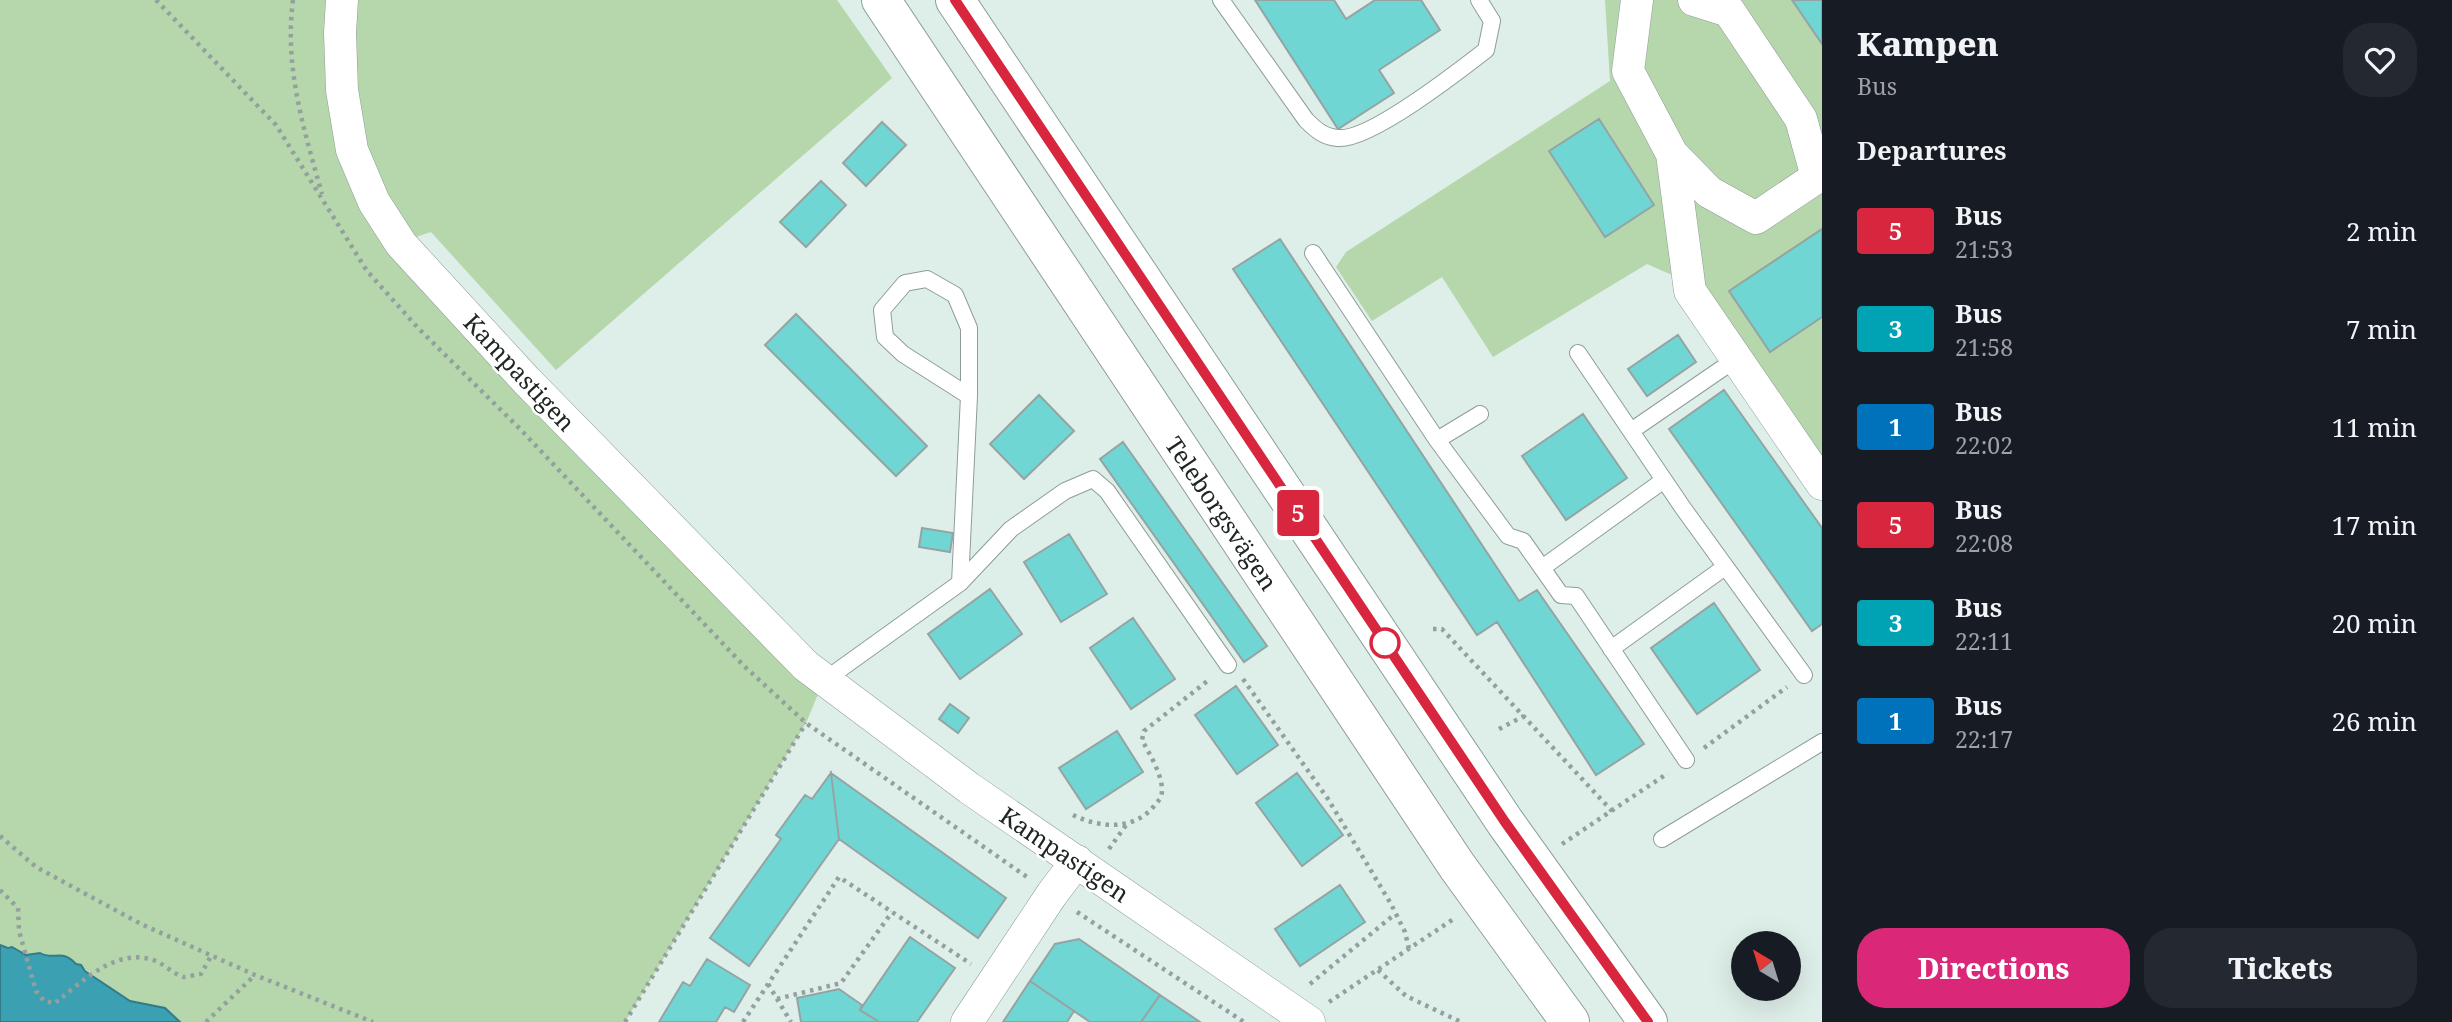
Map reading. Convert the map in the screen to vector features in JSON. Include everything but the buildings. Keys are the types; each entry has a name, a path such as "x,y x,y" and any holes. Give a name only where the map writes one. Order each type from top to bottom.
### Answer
{"main road":[{"name":"Teleborgsvägen","path":"881,0 1457,866 1570,1022"},
{"path":"955,0 1505,822 1648,1022"}],"street":[{"name":"Kampastigen","path":"342,0 342,90 352,150 374,202 401,244 526,380 806,666 970,788 1300,1015"},
{"path":"1637,0 1629,71 1672,154 1709,192 1756,218 1817,177 1812,121 1729,11 1694,0"},
{"path":"1672,154 1690,291 1822,484"},
{"path":"967,1022 1077,861"}],"lane":[{"path":"1221,0 1306,120 1321,135 1341,139 1364,131 1422,99 1486,50 1492,21 1479,0"},
{"path":"1313,253 1437,440 1508,536 1523,541 1561,595 1576,596 1686,760"},
{"path":"960,583 969,396 969,328 955,295 927,279 905,284 882,310 885,337 903,354 969,396"},
{"path":"1578,353 1725,567 1804,675"},
{"path":"1631,431 1737,359"},
{"path":"1437,440 1480,414"},
{"path":"824,680 960,583 1012,529 1065,491 1093,480 1107,491 1228,665"},
{"path":"1542,568 1664,480"},
{"path":"1611,649 1725,567"},
{"path":"1662,839 1822,742"}],"path":[{"path":"293,0 290,23 296,103 324,202"},
{"path":"1433,629 1442,629 1612,811"},
{"path":"1073,815 1090,824 1127,824 1147,815 1161,797 1160,775 1142,740 1144,731 1228,665 1243,678 1328,799 1405,932 1409,949"},
{"path":"1499,729 1524,716"},
{"path":"625,1022 806,723"},
{"path":"1112,845 1127,824"},
{"path":"0,836 36,867 141,924 255,975 373,1022"},
{"path":"743,1022 839,877 995,980"},
{"path":"0,890 18,908 19,931 36,991 44,1001 55,1003 97,970 116,960 140,957 156,961 184,977 201,974 211,956"},
{"path":"777,999 842,983 892,912"},
{"path":"1300,1015 1395,914"},
{"path":"1300,1015 1378,970 1459,915"},
{"path":"1378,970 1406,996 1461,1022"},
{"path":"206,1022 255,975"},
{"path":"768,984 791,1022"}],"green space":[{"path":"0,0 342,0 374,202 824,680 806,723 625,1022 180,1022 165,1008 130,1001 82,967 37,953 26,955 12,947 0,945"},
{"path":"358,0 837,0 892,78 556,370 431,232 413,238 386,193 363,142 348,82"},
{"path":"1605,0 1822,0 1822,470 1697,286 1647,264 1493,357 1442,277 1372,321 1336,267 1346,252 1610,81"}],"water":[{"path":"0,945 12,947 26,955 40,953 71,959 130,1001 165,1008 180,1022 0,1022"}],"bus line":[{"name":"5","path":"955,0 1505,822 1648,1022"}]}
